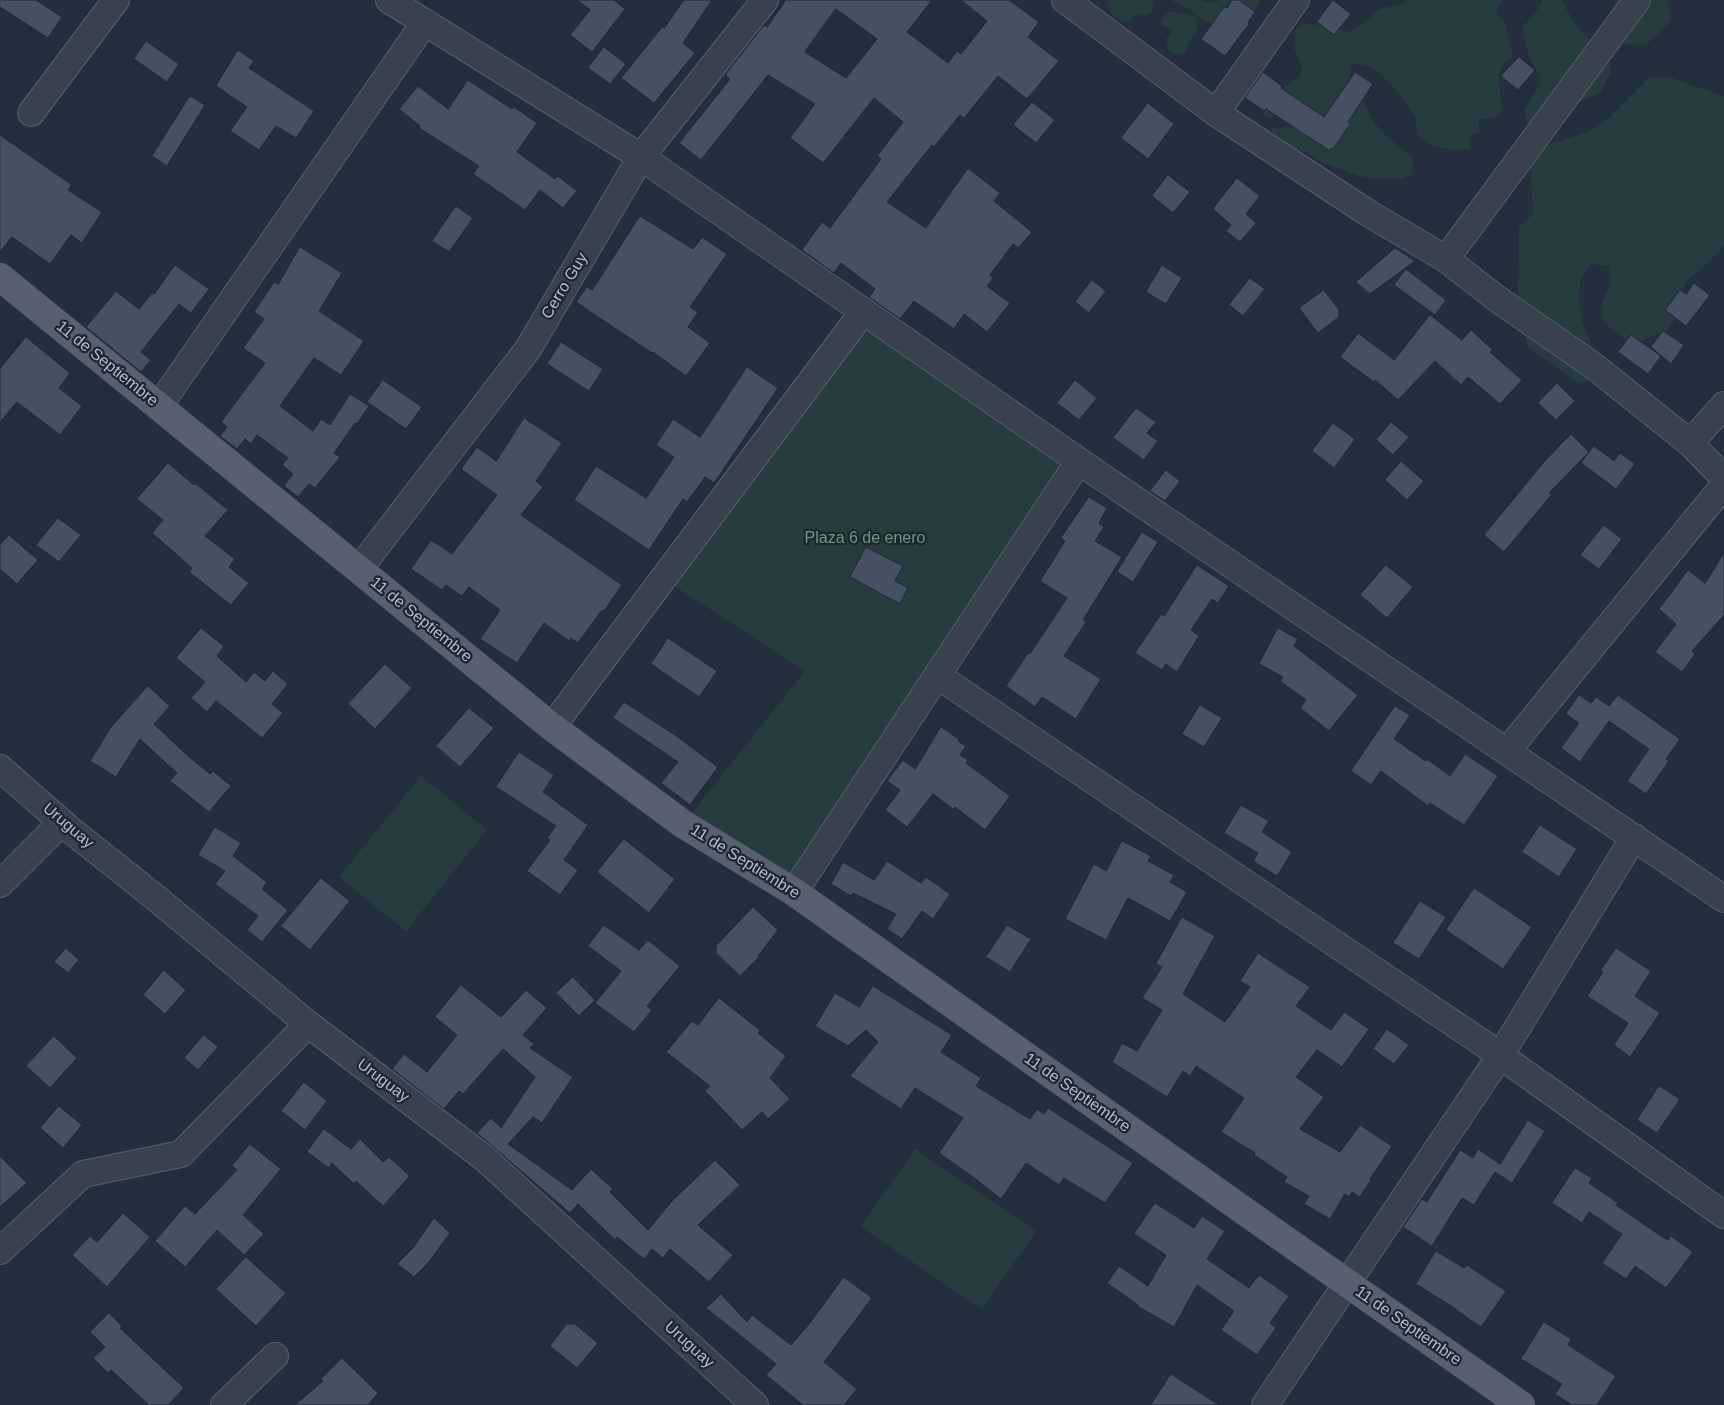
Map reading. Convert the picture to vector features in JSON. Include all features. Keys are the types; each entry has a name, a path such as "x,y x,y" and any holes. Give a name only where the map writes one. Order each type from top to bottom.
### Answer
{"main road":[{"name":"11 de Septiembre","path":"0,277 552,727 683,824 794,892 1521,1405"}],"street":[{"path":"31,113 116,0"},
{"path":"389,0 641,157 1079,462 1724,899"},
{"name":"Cerro Guy","path":"359,569 528,349 641,157 765,0"},
{"path":"1067,0 1216,113 1368,213 1446,259 1496,298 1595,367 1690,443 1724,478"},
{"path":"1216,113 1296,0"},
{"path":"1446,259 1637,0"},
{"path":"159,406 425,22"},
{"path":"552,727 863,312"},
{"path":"1690,443 1724,405"},
{"path":"794,892 1079,462"},
{"path":"1507,751 1724,485"},
{"path":"938,676 1500,1056 1724,1215"},
{"name":"Uruguay","path":"0,768 62,822 308,1024 483,1157 755,1405"},
{"path":"0,884 62,822"},
{"path":"1265,1405 1500,1056 1634,837"},
{"path":"0,1251 83,1174 181,1154 308,1024"},
{"path":"224,1405 275,1356"}],"green space":[{"path":"1107,0 1154,0 1152,12 1143,16 1135,14 1129,22 1113,16"},
{"path":"1172,0 1201,0 1212,3 1221,0 1261,0 1252,13 1215,25"},
{"path":"1406,0 1501,0 1496,13 1504,20 1506,25 1513,56 1504,64 1500,74 1502,113 1499,117 1479,119 1479,132 1470,135 1470,149 1444,148 1432,145 1421,139 1418,134 1415,117 1396,90 1371,68 1352,63 1350,75 1352,84 1381,131 1413,157 1412,175 1401,179 1360,176 1321,162 1305,152 1292,148 1269,130 1300,124 1306,106 1296,98 1282,93 1272,119 1263,115 1263,105 1301,75 1301,65 1294,48 1296,29 1304,24 1326,25 1346,32 1356,29 1379,9 1404,4"},
{"path":"1542,0 1561,0 1575,24 1605,56 1610,65 1610,75 1600,93 1564,109 1533,126 1527,120 1524,110 1540,85 1540,76 1529,57 1522,28 1541,4"},
{"path":"1617,0 1667,0 1671,19 1660,33 1645,45 1623,44 1611,30 1611,11"},
{"path":"1168,12 1188,14 1196,18 1197,31 1189,42 1186,53 1173,54 1169,51 1166,39 1172,31 1162,26 1161,20"},
{"path":"1669,77 1724,96 1724,245 1718,253 1687,281 1678,297 1679,314 1667,330 1632,345 1602,321 1602,302 1610,285 1610,266 1590,264 1580,280 1579,299 1582,320 1590,339 1597,378 1579,384 1527,346 1524,325 1518,306 1519,227 1533,214 1530,158 1547,145 1588,132 1606,121 1649,78"},
{"name":"Plaza 6 de enero","path":"863,312 1079,461 794,892 683,824 805,671 665,580"},
{"path":"421,776 487,830 406,931 339,877"},
{"path":"915,1149 1036,1231 982,1309 861,1227"}],"building":[{"path":"0,0 36,0 62,17 48,38 0,7"},
{"path":"577,0 614,0 625,9 592,52 570,35 590,10"},
{"path":"684,0 712,0 683,43 695,53 654,103 621,78 663,26 664,28"},
{"path":"786,0 932,0 907,32 948,63 957,51 961,54 987,21 961,0 1009,0 1039,22 1028,37 1059,61 1027,99 998,76 964,118 960,115 934,147 932,145 887,202 926,228 968,168 1000,193 994,201 1032,232 1018,248 1013,244 990,275 993,278 987,286 1010,303 987,332 964,314 954,329 914,301 900,319 869,297 875,289 841,263 834,273 802,250 822,222 830,228 881,159 877,156 903,122 874,98 823,163 790,138 815,104 768,75 701,160 679,143 730,79 725,75 764,25 767,27","holes":["836,9 877,39 846,78 805,52"]},
{"path":"1232,0 1239,0 1255,12 1248,22 1249,24 1225,56 1201,39 1225,6 1227,8"},
{"path":"1333,0 1351,14 1334,35 1317,22"},
{"path":"146,41 179,64 167,82 134,59"},
{"path":"604,47 626,64 610,84 588,68"},
{"path":"238,50 254,61 249,68 314,111 296,138 276,126 259,150 230,131 247,107 216,86"},
{"path":"1519,57 1535,70 1518,90 1501,76"},
{"path":"1263,72 1282,86 1281,88 1324,117 1355,72 1373,84 1348,122 1351,123 1330,151 1266,109 1264,111 1245,98"},
{"path":"468,80 537,123 517,152 555,179 558,176 577,191 563,208 540,190 525,210 473,174 479,166 419,128 420,126 399,109 418,86 448,109"},
{"path":"190,96 205,105 167,166 152,156"},
{"path":"1032,102 1055,120 1036,143 1013,125"},
{"path":"1148,103 1174,124 1148,159 1121,138"},
{"path":"0,135 72,185 68,190 102,212 82,243 71,235 50,264 12,237 0,252"},
{"path":"1168,175 1190,192 1173,213 1152,196"},
{"path":"1237,178 1260,196 1246,214 1256,223 1240,242 1226,231 1231,225 1213,209"},
{"path":"456,206 473,218 449,252 432,241"},
{"path":"640,216 693,249 702,237 727,254 690,307 698,312 688,327 710,343 686,376 576,302 587,287 592,290"},
{"path":"300,247 342,273 319,311 364,341 341,375 314,358 280,406 313,431 321,419 330,425 350,394 369,406 334,453 340,457 315,488 309,484 298,497 284,486 293,474 282,465 288,458 257,435 251,444 245,439 237,449 220,436 227,427 221,422 265,363 243,348 264,319 254,312 274,282 278,284"},
{"path":"1395,248 1415,261 1370,294 1356,282"},
{"path":"175,265 209,289 191,313 179,304 141,352 151,360 141,372 86,327 116,291 139,309 152,293 154,294"},
{"path":"1162,265 1182,278 1166,304 1146,292"},
{"path":"1406,269 1446,300 1435,315 1394,285"},
{"path":"1250,278 1265,289 1243,316 1229,305"},
{"path":"1092,280 1106,291 1089,313 1075,302"},
{"path":"1694,283 1710,295 1686,326 1665,310 1680,290 1686,294"},
{"path":"1324,290 1339,310 1339,317 1318,333 1299,308"},
{"path":"1430,315 1462,340 1471,330 1493,350 1490,352 1522,380 1500,404 1468,377 1461,385 1435,361 1398,400 1375,380 1374,382 1340,357 1358,333 1394,360"},
{"path":"1663,331 1684,345 1671,364 1651,347"},
{"path":"1631,335 1661,356 1648,374 1618,352"},
{"path":"26,337 70,373 59,388 82,406 60,435 17,402 0,422 0,369"},
{"path":"561,342 603,369 589,391 547,364"},
{"path":"747,367 778,388 714,483 705,477 687,502 683,499 649,550 574,500 596,466 646,498 674,457 656,445 673,419 700,437"},
{"path":"383,380 422,407 406,429 367,402"},
{"path":"1075,380 1097,398 1079,420 1057,403"},
{"path":"1557,383 1575,401 1556,420 1538,403"},
{"path":"1136,408 1156,422 1147,433 1158,441 1144,460 1113,438"},
{"path":"524,418 562,443 536,481 543,487 521,515 622,585 578,643 571,638 569,641 544,623 517,663 480,639 500,610 469,587 462,596 446,585 442,590 411,569 431,540 452,554 497,495 461,469 477,447 496,461"},
{"path":"1391,422 1409,437 1393,455 1376,440"},
{"path":"1333,423 1355,439 1334,468 1312,451"},
{"path":"1571,434 1589,452 1549,493 1552,494 1504,552 1484,535 1543,463"},
{"path":"1594,446 1614,461 1620,453 1635,464 1616,489 1581,463"},
{"path":"1401,461 1424,481 1407,500 1385,480"},
{"path":"168,463 228,510 205,536 235,559 229,567 249,583 231,605 189,572 192,568 152,533 163,520 137,499"},
{"path":"1166,470 1180,481 1165,501 1150,491"},
{"path":"1089,497 1107,508 1099,523 1104,527 1095,541 1122,557 1083,620 1086,622 1064,656 1101,679 1076,719 1042,697 1035,707 1006,686 1067,598 1040,581 1065,541 1061,538"},
{"path":"58,518 81,535 59,562 36,545"},
{"path":"1604,525 1622,539 1599,569 1580,555"},
{"path":"1142,532 1158,542 1133,582 1117,572"},
{"path":"9,535 38,560 17,584 0,569 0,545"},
{"path":"866,547 903,566 895,581 908,588 900,604 850,577"},
{"path":"1724,553 1724,615 1692,651 1695,654 1682,672 1655,652 1676,624 1659,609 1688,570 1705,583"},
{"path":"1197,565 1229,586 1218,603 1212,599 1191,630 1199,636 1177,672 1166,664 1162,670 1135,653 1161,614 1164,616"},
{"path":"1386,565 1413,587 1387,618 1360,595"},
{"path":"201,628 224,646 217,656 246,682 254,672 265,681 273,671 288,684 272,704 283,713 262,738 216,701 207,712 191,698 205,682 176,658"},
{"path":"1278,628 1298,639 1294,646 1358,695 1329,731 1300,708 1306,700 1280,681 1283,677 1259,664"},
{"path":"668,638 717,671 699,697 651,664"},
{"path":"385,664 412,688 375,729 348,704"},
{"path":"148,686 170,706 154,724 210,774 213,771 231,786 209,812 170,781 177,773 140,739 116,777 90,761 111,727"},
{"path":"1579,695 1591,703 1596,697 1609,706 1618,695 1680,739 1666,759 1669,761 1646,794 1627,781 1649,749 1609,721 1580,762 1561,748 1579,723 1566,714"},
{"path":"624,702 675,735 718,767 690,805 661,783 678,762 613,718"},
{"path":"1200,705 1222,718 1204,747 1182,734"},
{"path":"1395,706 1410,715 1394,739 1426,761 1427,759 1450,776 1465,754 1498,776 1464,825 1430,803 1428,806 1381,771 1371,785 1351,771"},
{"path":"469,708 494,728 460,767 436,746"},
{"path":"941,727 966,746 960,755 968,760 966,763 1010,796 985,830 955,807 953,809 933,794 907,827 885,810 900,790 887,781 903,760 915,769"},
{"path":"519,752 554,775 543,792 588,825 564,860 578,870 560,895 527,871 550,840 547,838 556,826 496,787"},
{"path":"1241,805 1269,821 1262,832 1292,852 1277,876 1253,861 1258,853 1224,833"},
{"path":"1540,825 1577,849 1559,877 1522,852"},
{"path":"215,827 241,843 233,856 267,882 262,889 288,910 262,942 247,930 258,916 215,884 225,871 198,855"},
{"path":"624,839 675,879 649,913 597,872"},
{"path":"1122,841 1151,856 1148,861 1174,875 1170,882 1187,892 1170,921 1128,898 1106,940 1065,919 1094,864 1106,871"},
{"path":"887,861 921,883 926,877 950,894 933,919 922,911 902,939 887,929 896,914 853,893 851,896 831,884 843,862 874,880"},
{"path":"321,878 350,901 310,950 281,926"},
{"path":"1474,888 1532,927 1503,969 1446,930"},
{"path":"1420,901 1446,917 1419,959 1393,943"},
{"path":"753,907 778,930 759,957 740,976 716,953 716,946"},
{"path":"1182,917 1215,936 1183,994 1225,1022 1250,987 1240,981 1258,953 1310,987 1296,1006 1331,1030 1344,1012 1369,1029 1342,1067 1317,1050 1296,1077 1324,1097 1300,1129 1340,1152 1360,1125 1392,1146 1360,1197 1352,1192 1349,1197 1345,1194 1330,1219 1304,1204 1309,1196 1284,1182 1287,1177 1254,1155 1255,1153 1221,1132 1244,1098 1196,1066 1190,1076 1183,1071 1167,1097 1112,1062 1122,1043 1137,1051 1162,1010 1142,998 1162,967 1156,964"},
{"path":"604,925 639,950 648,940 680,966 647,1006 652,1010 634,1032 595,1003 621,971 588,946"},
{"path":"1007,925 1031,939 1010,972 986,957"},
{"path":"66,948 79,960 68,973 54,962"},
{"path":"1616,948 1651,971 1635,996 1660,1013 1630,1057 1614,1045 1628,1023 1587,996"},
{"path":"164,970 186,990 165,1014 143,995"},
{"path":"573,977 595,1000 579,1016 556,993"},
{"path":"461,985 501,1017 526,990 547,1008 523,1035 534,1044 530,1048 573,1077 542,1123 533,1117 508,1144 572,1190 591,1169 613,1189 610,1192 648,1230 672,1201 715,1160 740,1185 698,1225 733,1255 709,1282 670,1249 663,1258 652,1249 644,1259 617,1237 615,1240 578,1204 570,1213 477,1133 491,1118 501,1128 535,1077 503,1049 463,1094 459,1091 444,1109 392,1069 404,1054 427,1072 457,1035 435,1017"},
{"path":"873,986 952,1035 941,1052 981,1078 976,1086 1030,1119 1037,1109 1044,1114 1048,1108 1133,1163 1105,1203 1064,1178 1059,1185 1026,1163 1001,1199 939,1153 963,1118 915,1088 901,1109 850,1076 878,1042 866,1030 848,1046 815,1026 835,993 859,1007"},
{"path":"719,998 760,1030 758,1033 786,1056 770,1078 790,1099 768,1119 762,1112 742,1130 705,1091 710,1086 666,1052 692,1021 698,1025"},
{"path":"1387,1029 1409,1045 1394,1064 1373,1049"},
{"path":"204,1035 218,1047 198,1070 184,1058"},
{"path":"54,1036 77,1058 50,1088 26,1066"},
{"path":"304,1082 327,1101 305,1130 281,1111"},
{"path":"1659,1086 1680,1099 1657,1133 1637,1120"},
{"path":"59,1106 82,1125 63,1148 40,1128"},
{"path":"1528,1120 1545,1131 1512,1183 1495,1172 1474,1205 1462,1198 1432,1246 1403,1227 1422,1199 1427,1202 1460,1150 1473,1158 1478,1149 1500,1164"},
{"path":"324,1129 351,1149 360,1139 383,1162 389,1157 410,1176 383,1206 356,1181 354,1184 332,1163 329,1168 307,1152"},
{"path":"250,1144 281,1169 243,1215 264,1234 244,1255 217,1230 185,1267 155,1241 185,1206 195,1214 237,1170 232,1166"},
{"path":"0,1156 27,1183 0,1207"},
{"path":"1575,1168 1592,1178 1589,1183 1618,1203 1616,1205 1658,1234 1668,1240 1671,1236 1693,1252 1666,1288 1635,1266 1626,1279 1602,1263 1622,1234 1589,1212 1582,1223 1552,1203"},
{"path":"1155,1203 1194,1228 1202,1216 1225,1231 1207,1259 1249,1288 1259,1275 1289,1296 1270,1323 1276,1328 1257,1355 1221,1330 1234,1311 1197,1285 1174,1327 1137,1306 1107,1283 1119,1266 1148,1286 1166,1255 1134,1234"},
{"path":"123,1213 150,1237 107,1287 72,1255 90,1236 97,1242"},
{"path":"434,1218 450,1233 428,1263 414,1277 397,1264 413,1248"},
{"path":"1436,1251 1464,1268 1467,1265 1506,1291 1481,1327 1416,1284"},
{"path":"246,1257 286,1293 256,1326 216,1289"},
{"path":"844,1277 872,1298 824,1362 857,1389 844,1405 803,1405 766,1375 776,1364 706,1308 721,1294 747,1322 752,1315 791,1345"},
{"path":"109,1313 122,1326 120,1328 184,1388 168,1405 149,1405 111,1370 108,1373 93,1358 105,1347 90,1332"},
{"path":"1544,1322 1571,1339 1568,1345 1616,1376 1597,1405 1572,1405 1555,1394 1562,1384 1521,1359"},
{"path":"567,1324 575,1324 598,1343 577,1368 550,1346"},
{"path":"342,1358 378,1393 368,1405 295,1405 323,1381 321,1379"},
{"path":"1171,1374 1219,1405 1151,1405"}]}
